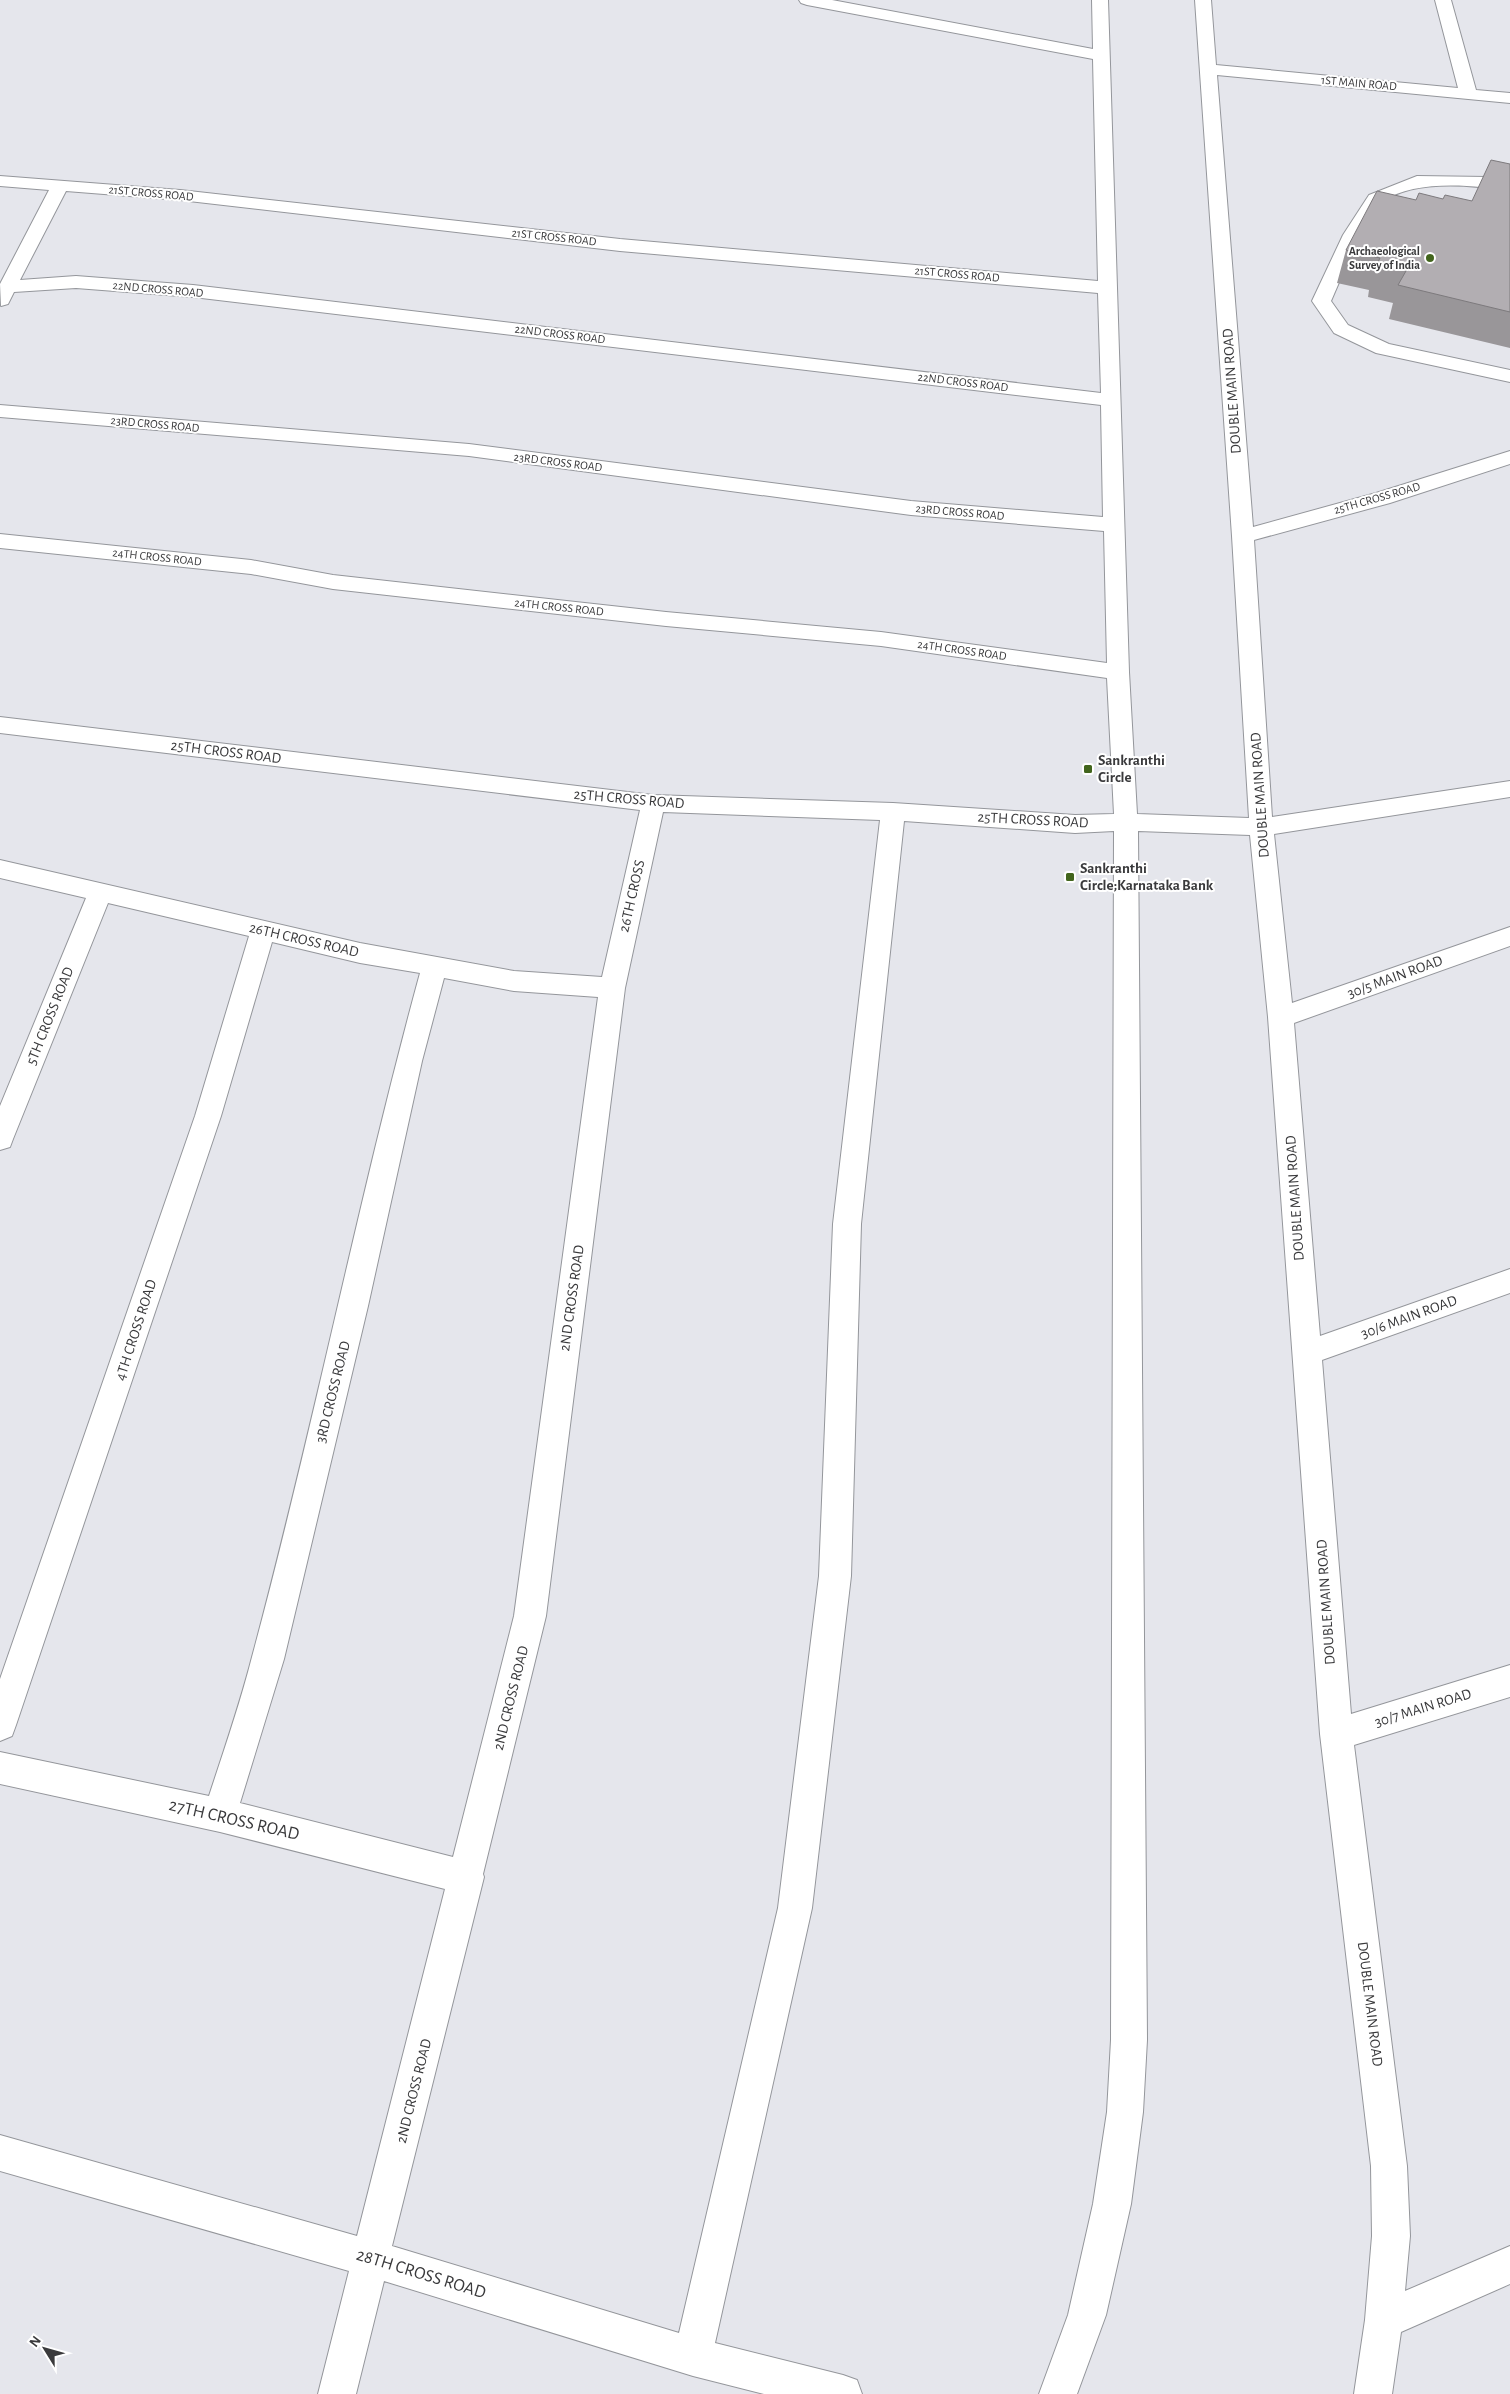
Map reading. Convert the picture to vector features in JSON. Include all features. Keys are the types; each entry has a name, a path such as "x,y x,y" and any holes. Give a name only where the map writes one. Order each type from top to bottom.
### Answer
{"street":[{"path":"807,0 1102,56"},
{"path":"1058,2394 1087,2315 1112,2204 1125,2112 1130,2040 1126,822 1118,672 1100,0"},
{"name":"DOUBLE MAIN ROAD","path":"1203,0 1243,536 1261,827 1281,1018 1336,1734 1389,2166 1391,2236 1384,2320 1373,2394"},
{"path":"1444,0 1468,93"},
{"name":"1ST MAIN ROAD","path":"1208,69 1510,98"},
{"name":"21ST CROSS ROAD","path":"0,181 180,195 620,245 1108,288"},
{"path":"1510,186 1487,182 1417,181 1375,199 1352,235 1321,301 1341,329 1383,349 1510,376"},
{"path":"4,294 60,186"},
{"name":"22ND CROSS ROAD","path":"4,294 76,282 193,291 1112,400"},
{"name":"23RD CROSS ROAD","path":"0,411 469,450 911,508 1115,525"},
{"name":"25TH CROSS ROAD","path":"1243,536 1383,498 1510,456"},
{"name":"24TH CROSS ROAD","path":"0,541 251,567 333,582 666,619 881,639 1118,672"},
{"name":"25TH CROSS ROAD","path":"0,724 653,803 894,812 1075,824 1126,822 1261,827 1510,789"},
{"name":"26TH CROSS","path":"612,988 653,803"},
{"path":"694,2357 795,1908 835,1576 847,1224 894,812"},
{"name":"26TH CROSS ROAD","path":"0,869 263,931 434,967 514,981 612,988"},
{"name":"5TH CROSS ROAD","path":"0,1140 100,893"},
{"name":"4TH CROSS ROAD","path":"0,1725 112,1402 205,1125 263,931"},
{"name":"30/5 MAIN ROAD","path":"1281,1018 1510,936"},
{"name":"3RD CROSS ROAD","path":"220,1815 268,1659 351,1316 409,1062 434,967"},
{"name":"2ND CROSS ROAD","path":"337,2394 467,1877 530,1616 612,988"},
{"name":"30/6 MAIN ROAD","path":"1307,1353 1510,1281"},
{"name":"30/7 MAIN ROAD","path":"1336,1734 1510,1681"},
{"name":"27TH CROSS ROAD","path":"0,1768 220,1815 467,1877"},
{"name":"28TH CROSS ROAD","path":"0,2153 372,2259 694,2357 843,2394"},
{"path":"1384,2320 1510,2265"}],"building":[{"name":"Archaeological Survey of India","path":"1491,160 1510,164 1510,312 1398,285 1406,271 1377,264 1380,258 1346,250 1377,191 1416,200 1419,193 1443,199 1445,195 1472,201"}],"place":[{"name":"Archaeological Survey of India","path":"1430,258"},
{"name":"Sankranthi Circle","path":"1088,769"},
{"name":"Sankranthi Circle;Karnataka Bank","path":"1070,877"}]}
